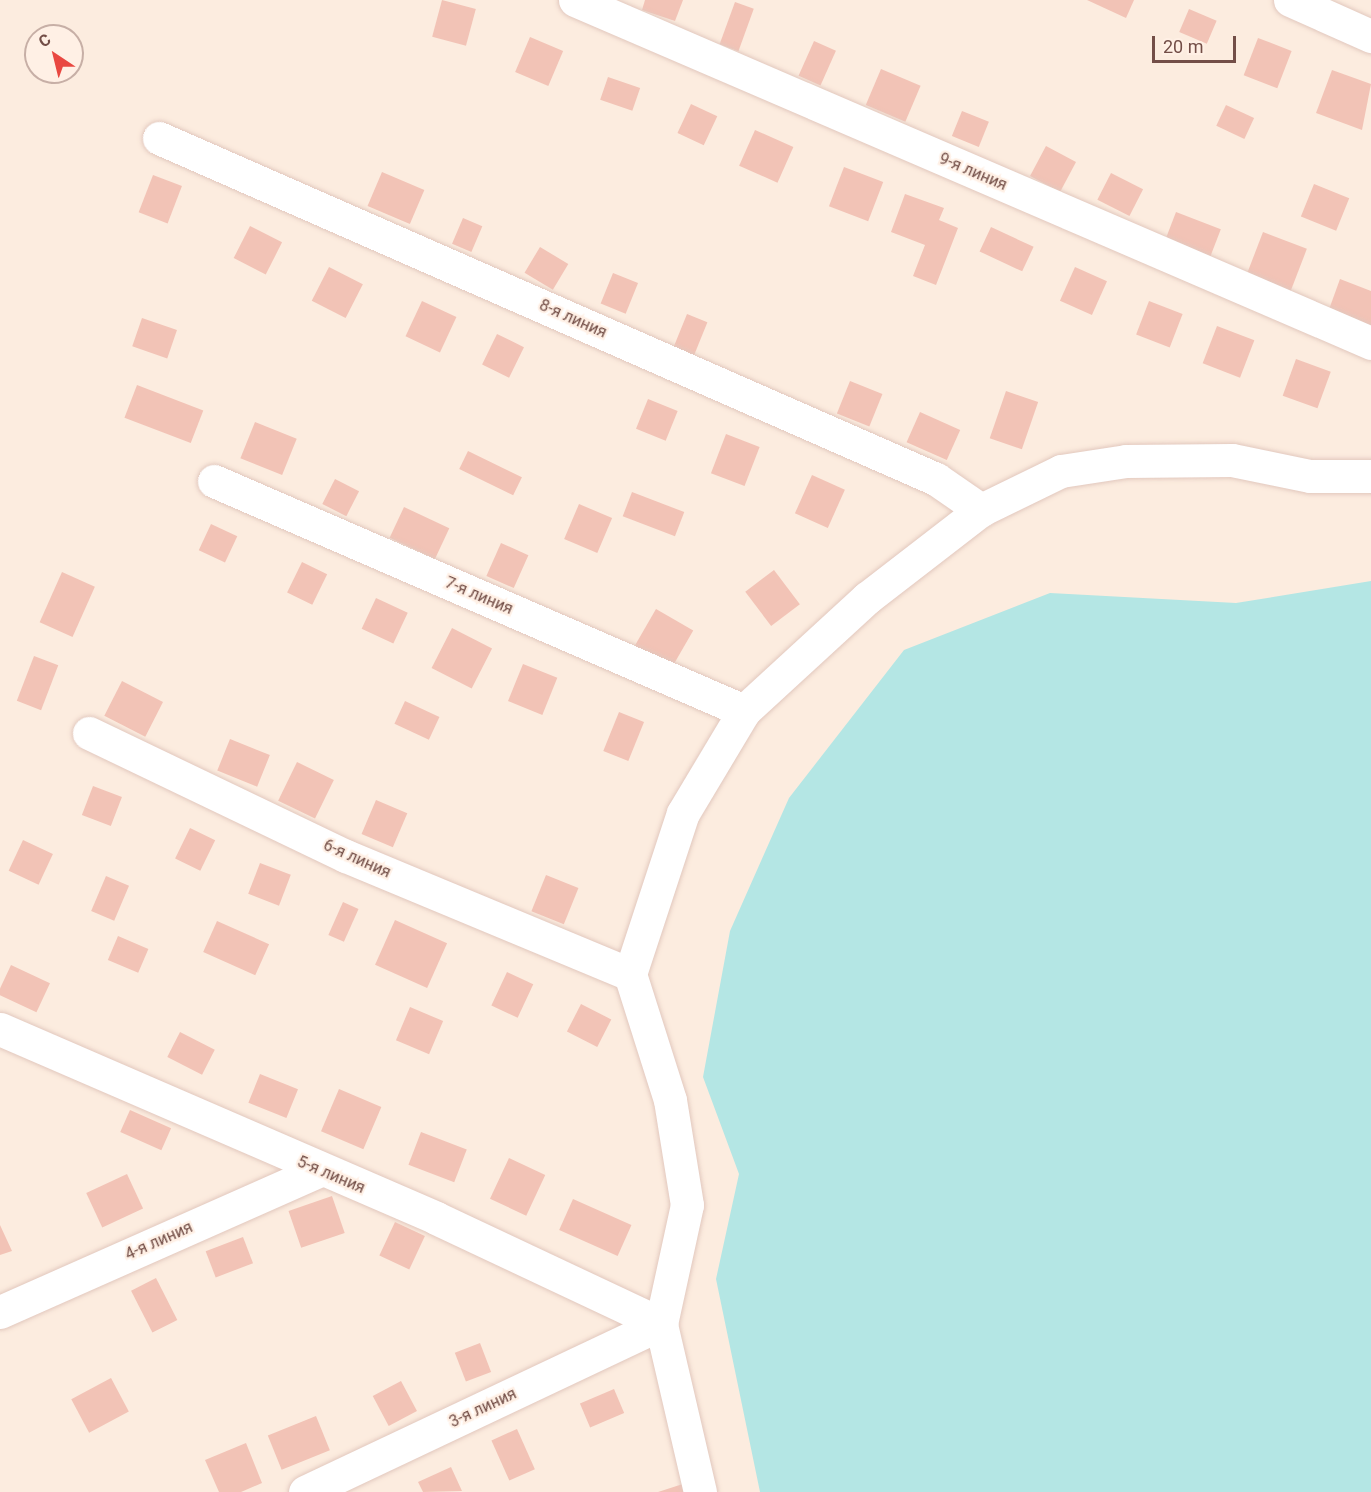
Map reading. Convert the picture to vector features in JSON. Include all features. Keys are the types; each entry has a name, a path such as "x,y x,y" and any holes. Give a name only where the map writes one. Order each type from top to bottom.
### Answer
{"street":[{"name":"9-я линия","path":"575,0 1371,343"},
{"path":"1290,0 1371,36"},
{"name":"8-я линия","path":"159,138 936,479 981,510"},
{"path":"700,1492 661,1324 687,1205 669,1100 630,974 683,813 744,711 867,598 981,510 1061,471 1126,461 1232,460 1310,476 1371,476"},
{"name":"7-я линия","path":"214,482 744,711"},
{"name":"6-я линия","path":"89,733 346,856 630,974"},
{"name":"5-я линия","path":"0,1029 318,1171 436,1218 661,1324"},
{"name":"4-я линия","path":"0,1312 318,1171"},
{"name":"3-я линия","path":"305,1492 661,1324"}],"water":[{"path":"1371,581 1371,1492 760,1492 716,1279 739,1174 703,1077 730,931 789,798 904,650 1050,593 1236,603"}],"building":[{"path":"442,0 476,9 466,46 432,37"},
{"path":"645,0 683,0 675,21 642,10"},
{"path":"1087,0 1134,0 1126,18"},
{"path":"735,2 754,9 738,51 720,44"},
{"path":"1189,9 1217,21 1207,44 1179,32"},
{"path":"530,37 563,51 548,86 515,72"},
{"path":"1258,38 1292,51 1277,88 1244,75"},
{"path":"814,41 836,51 820,85 799,76"},
{"path":"881,69 921,86 905,122 866,105"},
{"path":"1332,70 1371,84 1362,130 1316,113"},
{"path":"608,77 640,88 632,111 600,100"},
{"path":"691,104 717,116 704,145 677,133"},
{"path":"1226,105 1254,118 1244,139 1216,126"},
{"path":"962,111 989,122 979,147 952,136"},
{"path":"755,130 793,147 778,183 739,166"},
{"path":"1046,146 1076,162 1060,192 1030,176"},
{"path":"844,167 883,182 868,221 829,206"},
{"path":"382,172 424,190 410,224 368,206"},
{"path":"1111,173 1143,189 1129,216 1097,200"},
{"path":"153,175 182,186 168,223 139,212"},
{"path":"1314,184 1349,198 1336,231 1301,216"},
{"path":"905,194 944,208 939,220 958,228 936,285 913,276 925,245 891,232"},
{"path":"1176,212 1221,229 1207,265 1162,247"},
{"path":"463,218 482,226 471,252 452,244"},
{"path":"250,226 282,242 266,274 234,258"},
{"path":"991,227 1034,247 1022,271 980,251"},
{"path":"1263,232 1307,249 1289,295 1245,278"},
{"path":"540,247 568,264 553,290 525,273"},
{"path":"329,267 363,284 346,318 312,301"},
{"path":"1075,267 1107,281 1092,315 1060,301"},
{"path":"613,273 638,283 626,314 601,304"},
{"path":"1340,279 1371,291 1371,331 1327,315"},
{"path":"422,301 456,317 440,352 406,336"},
{"path":"1149,301 1183,314 1170,348 1136,335"},
{"path":"687,314 707,322 694,357 673,348"},
{"path":"142,318 177,330 167,358 132,346"},
{"path":"1217,326 1254,340 1240,378 1203,363"},
{"path":"497,334 524,347 509,378 482,365"},
{"path":"1296,359 1331,372 1317,408 1283,396"},
{"path":"850,381 882,394 869,427 837,413"},
{"path":"137,385 203,410 191,443 124,418"},
{"path":"1006,391 1038,402 1022,449 990,438"},
{"path":"648,399 678,411 666,441 636,429"},
{"path":"920,412 960,430 947,460 907,442"},
{"path":"255,422 297,439 282,475 240,458"},
{"path":"726,434 760,447 745,486 711,473"},
{"path":"468,451 522,477 513,495 459,469"},
{"path":"812,475 845,490 828,528 795,513"},
{"path":"335,479 359,491 346,516 322,504"},
{"path":"632,492 684,512 675,536 623,516"},
{"path":"579,504 612,518 597,553 564,539"},
{"path":"404,507 449,528 435,559 390,538"},
{"path":"211,524 237,536 225,563 199,550"},
{"path":"501,543 528,555 514,588 486,576"},
{"path":"302,562 327,574 312,605 287,593"},
{"path":"774,570 800,604 771,626 745,592"},
{"path":"62,572 95,587 73,637 40,622"},
{"path":"376,598 408,613 393,644 362,629"},
{"path":"656,609 693,630 672,668 634,646"},
{"path":"452,628 492,648 472,689 432,668"},
{"path":"34,656 58,665 41,710 17,701"},
{"path":"523,664 557,678 542,715 508,701"},
{"path":"122,681 163,702 145,737 104,716"},
{"path":"405,701 439,717 429,740 394,724"},
{"path":"619,712 644,722 628,761 603,751"},
{"path":"230,739 270,755 257,787 217,771"},
{"path":"297,762 334,780 315,819 278,801"},
{"path":"93,786 122,797 111,826 82,815"},
{"path":"376,800 407,813 393,847 362,834"},
{"path":"190,828 215,840 200,871 175,859"},
{"path":"23,840 53,854 39,885 9,871"},
{"path":"260,863 291,875 279,906 248,894"},
{"path":"546,875 578,888 564,924 531,911"},
{"path":"106,876 129,886 114,921 91,911"},
{"path":"343,902 359,909 344,942 328,935"},
{"path":"395,920 447,943 427,988 375,965"},
{"path":"217,921 269,944 255,975 203,952"},
{"path":"118,936 148,949 138,973 108,960"},
{"path":"11,965 50,983 36,1012 0,995 0,989"},
{"path":"507,972 533,984 518,1018 491,1006"},
{"path":"581,1004 611,1019 597,1047 567,1032"},
{"path":"410,1007 443,1021 429,1054 396,1040"},
{"path":"180,1032 215,1050 202,1075 167,1057"},
{"path":"260,1074 298,1089 286,1118 248,1103"},
{"path":"339,1089 381,1107 363,1149 321,1131"},
{"path":"130,1110 171,1128 161,1150 120,1132"},
{"path":"421,1132 467,1150 454,1182 408,1165"},
{"path":"509,1158 545,1175 526,1216 490,1199"},
{"path":"127,1174 143,1208 102,1227 86,1193"},
{"path":"332,1196 345,1233 301,1248 289,1211"},
{"path":"573,1199 631,1225 618,1256 559,1230"},
{"path":"395,1222 425,1236 409,1269 379,1256"},
{"path":"0,1225 12,1251 0,1255"},
{"path":"243,1237 253,1263 216,1277 206,1251"},
{"path":"156,1278 177,1320 152,1333 131,1291"},
{"path":"480,1343 491,1372 466,1382 455,1353"},
{"path":"111,1378 129,1412 89,1433 71,1399"},
{"path":"401,1381 417,1411 389,1426 373,1396"},
{"path":"614,1389 624,1413 590,1427 580,1403"},
{"path":"316,1416 330,1450 282,1470 268,1435"},
{"path":"517,1429 535,1469 509,1481 491,1440"},
{"path":"246,1443 262,1483 241,1492 219,1492 205,1460"},
{"path":"451,1467 462,1491 423,1492 418,1482"},
{"path":"689,1482 692,1492 658,1492"}]}
